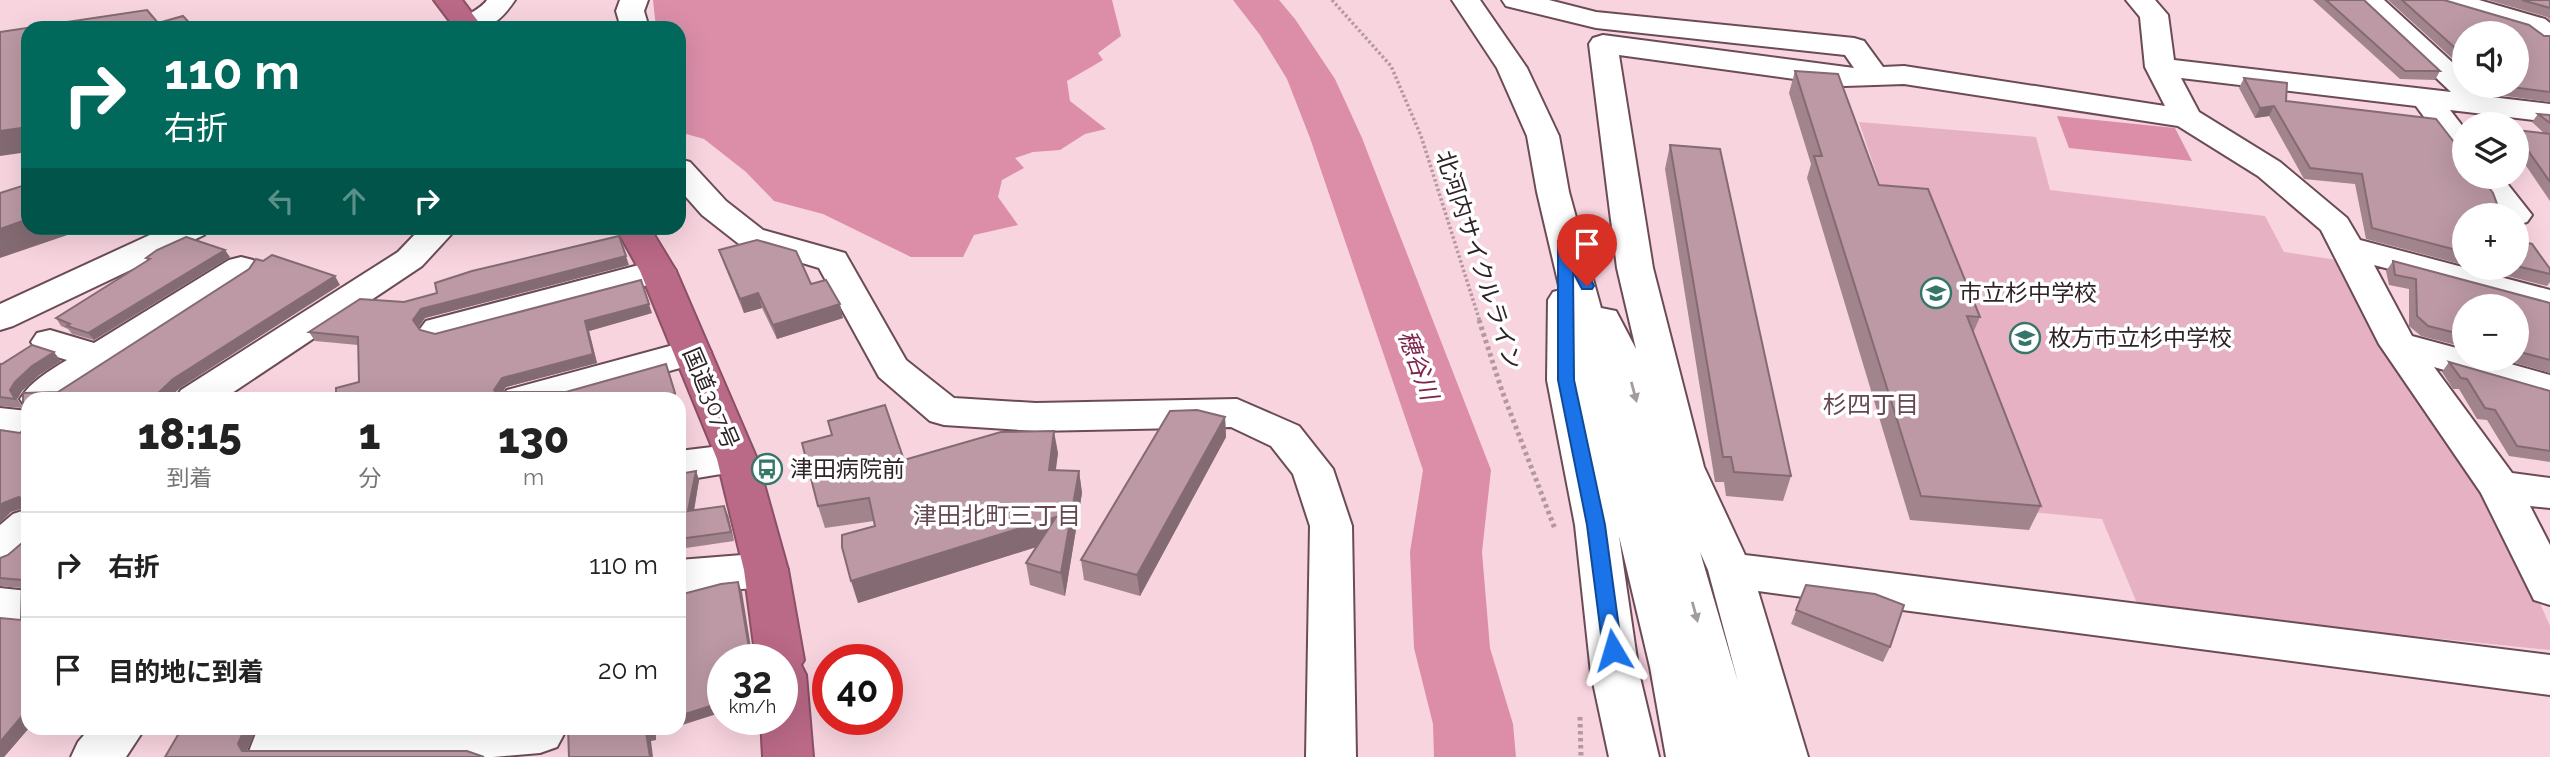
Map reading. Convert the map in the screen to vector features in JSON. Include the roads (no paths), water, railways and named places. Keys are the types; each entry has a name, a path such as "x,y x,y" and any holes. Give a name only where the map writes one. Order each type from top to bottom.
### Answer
{"highway":[{"path":"448,0 464,21"},
{"name":"国道307号","path":"638,235 657,271 737,459 766,570 778,644"},
{"path":"786,735 788,757"}],"street":[{"path":"479,21 494,12 500,0"},
{"path":"633,21 630,11 634,0"},
{"path":"1466,0 1505,57 1527,97 1543,136 1566,241 1674,667 1691,757"},
{"path":"1516,0 1596,20 1854,47 1875,76"},
{"path":"2140,0 2154,15 2160,67 2187,118"},
{"path":"2368,0 2483,106"},
{"path":"2450,0 2535,25 2550,36"},
{"path":"1783,757 1730,569 1683,467 1635,268 1603,44 1845,77 1904,75 2187,118 2269,169 2335,225 2398,344 2499,487 2550,588"},
{"path":"2418,46 2452,47"},
{"path":"2529,48 2550,48"},
{"path":"2160,67 2550,113"},
{"path":"2427,100 2452,133"},
{"path":"686,177 714,208 751,237 833,261 892,368 944,411 1036,416 1237,413 1285,436 1312,469 1331,526 1331,757"},
{"path":"2494,189 2505,203"},
{"path":"0,318 177,235"},
{"path":"206,392 410,259 433,235"},
{"path":"1566,241 1566,380 1596,525 1615,673 1634,757"},
{"path":"1566,241 1629,375 1716,689 1738,757"},
{"path":"2345,247 2550,301"},
{"path":"49,392 240,268"},
{"path":"439,329 657,271"},
{"path":"159,282 197,295"},
{"path":"50,342 99,357"},
{"path":"2398,344 2550,388"},
{"path":"546,392 692,352"},
{"path":"686,465 737,459"},
{"path":"2499,487 2550,493"},
{"path":"1730,569 2550,675"},
{"path":"686,576 766,570"},
{"path":"0,606 21,608"},
{"path":"96,757 114,735"},
{"path":"280,735 272,754 540,739"}],"waterway":[{"name":"穂谷川","path":"1255,0 1279,29 1311,79 1336,138 1457,470 1446,552 1452,648 1473,724 1475,757"}],"place":[{"name":"市立杉中学校","path":"1936,293"},
{"name":"枚方市立杉中学校","path":"2025,338"},
{"name":"津田病院前","path":"767,469"}],"district":[{"name":"杉四丁目","path":"1871,405"},
{"name":"津田北町三丁目","path":"997,516"}]}
